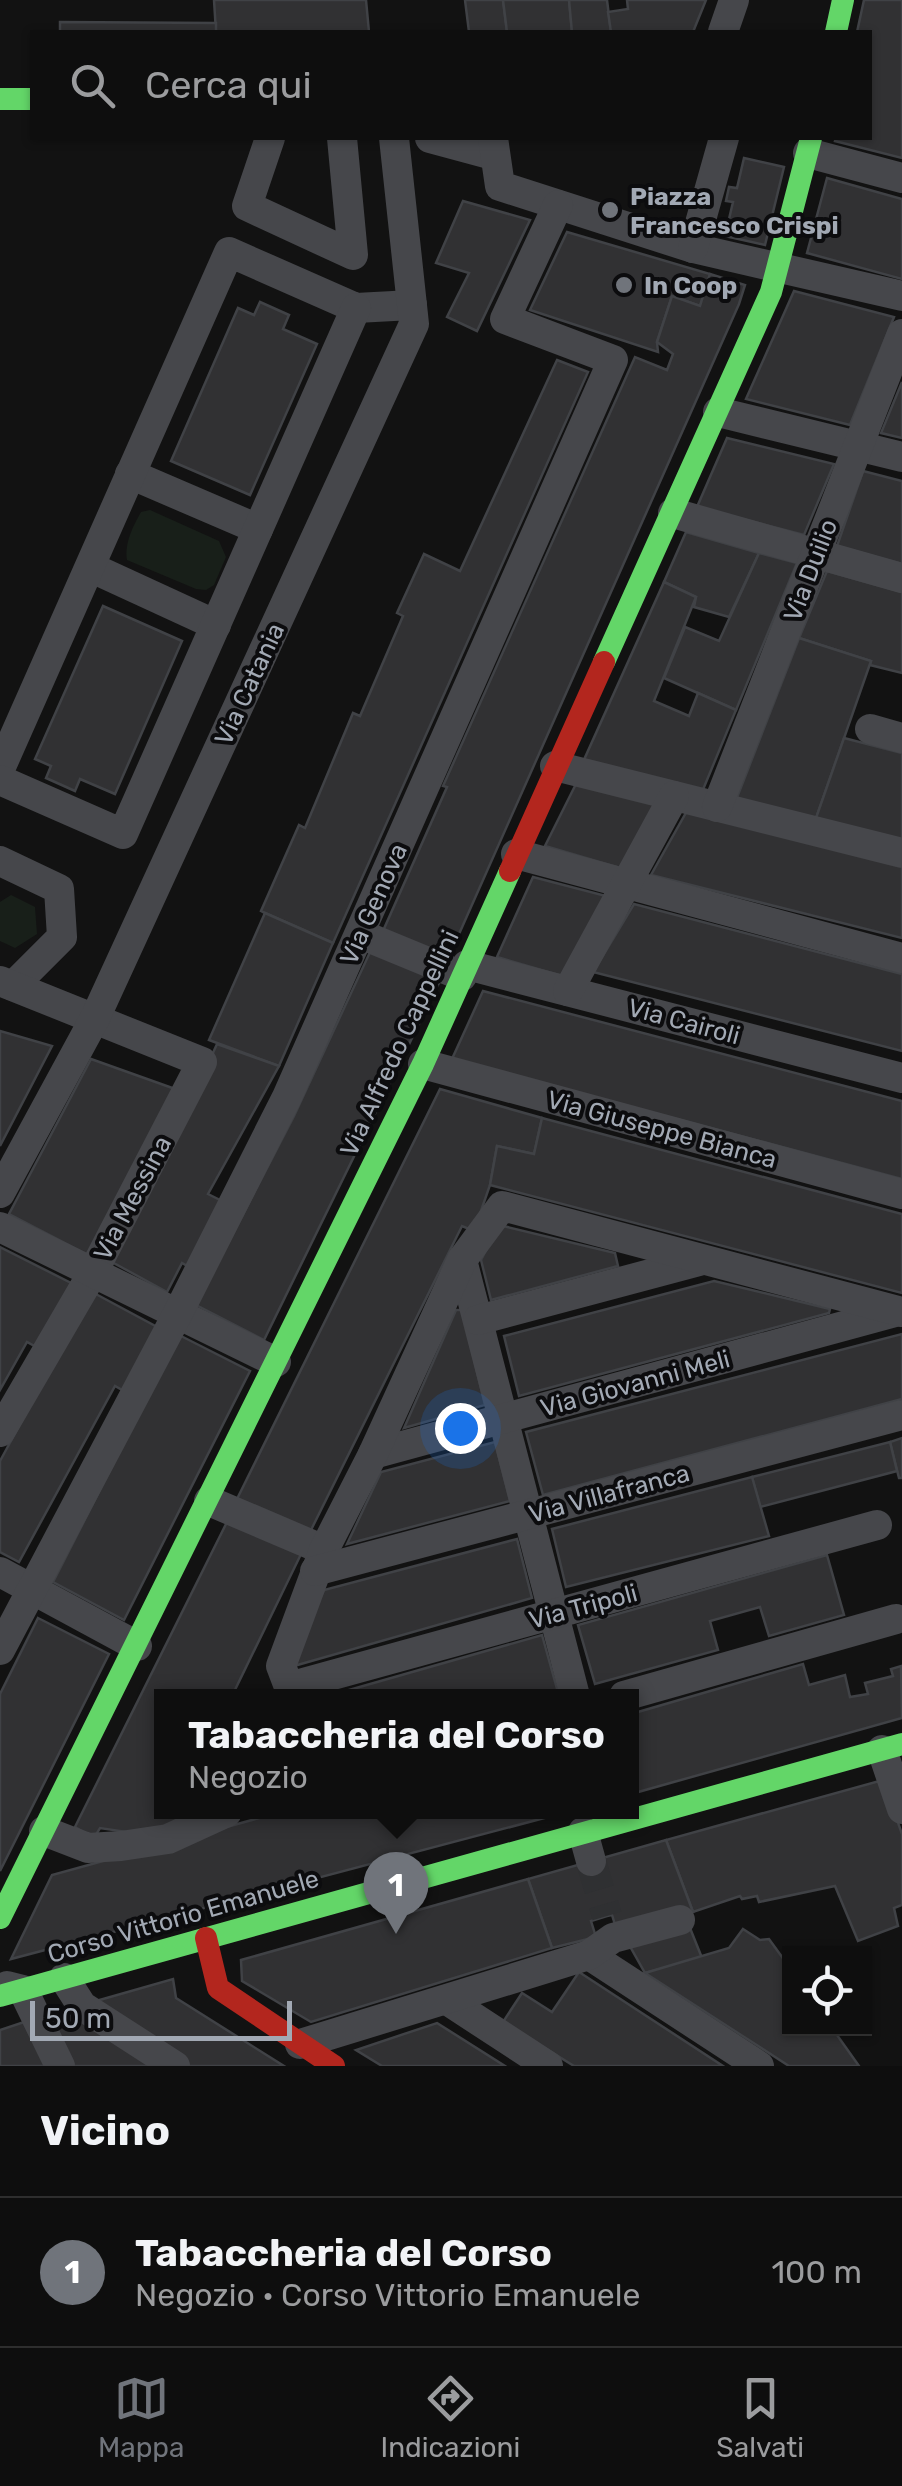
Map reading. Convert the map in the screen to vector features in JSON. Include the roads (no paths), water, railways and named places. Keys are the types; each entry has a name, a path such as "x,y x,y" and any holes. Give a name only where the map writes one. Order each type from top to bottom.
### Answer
{"street":[{"path":"724,30 734,0"},
{"path":"836,30 843,0"},
{"path":"0,99 30,100"},
{"path":"269,140 247,206 353,254 342,140"},
{"path":"446,140 493,146 500,186 692,248 902,296"},
{"path":"692,248 723,140"},
{"name":"Via Catania","path":"0,1193 95,1018 414,324 395,146"},
{"path":"813,155 902,178"},
{"name":"Via Alfredo Cappellini","path":"0,1918 423,1064 772,292 813,155"},
{"name":"Via Genova","path":"0,1650 177,1316 287,1097 613,360 506,319 558,205"},
{"path":"0,769 229,252 356,308 412,304"},
{"path":"0,780 123,834 356,308"},
{"name":"Via Duilio","path":"717,807 902,334"},
{"path":"718,412 902,458"},
{"path":"130,474 258,529"},
{"path":"674,513 902,578"},
{"path":"90,567 216,626"},
{"path":"870,729 902,738"},
{"path":"555,766 902,853"},
{"path":"568,991 674,796"},
{"path":"516,854 902,958"},
{"path":"0,862 59,889 62,937 6,983 95,1018"},
{"name":"Via Cairoli","path":"360,934 464,970 568,991 902,1078"},
{"name":"Via Messina","path":"0,1432 92,1274 202,1062 95,1018"},
{"name":"Via Giuseppe Bianca","path":"423,1064 902,1194"},
{"path":"209,1502 320,1560 462,1260 502,1206 900,1312"},
{"path":"0,1228 276,1362"},
{"path":"462,1260 573,1689"},
{"path":"478,1320 702,1260"},
{"name":"Via Giovanni Meli","path":"373,1454 900,1312"},
{"name":"Via Villafranca","path":"320,1560 529,1515 902,1415"},
{"name":"Via Tripoli","path":"320,1560 281,1666 289,1687 878,1525"},
{"path":"0,1572 137,1646"},
{"path":"639,1692 896,1619"},
{"path":"892,1747 902,1809"},
{"name":"Corso Vittorio Emanuele","path":"8,1990 597,1832 892,1747"},
{"path":"44,1831 88,1848 121,1846 168,1839 210,1819"},
{"path":"300,2044 446,2000 603,1936 680,1920"},
{"path":"603,1936 759,2066"},
{"path":"206,1938 218,1988 334,2066"},
{"path":"64,1978 82,2006 175,2066"},
{"path":"8,1990 60,2066"},
{"path":"446,2000 548,2066"}],"tunnel":[{"path":"591,1861 607,1916"}],"place":[{"name":"Piazza Francesco Crispi","path":"610,210"},
{"name":"In Coop","path":"624,285"},
{"name":"Tabaccheria del Corso","path":"396,1934"}]}
